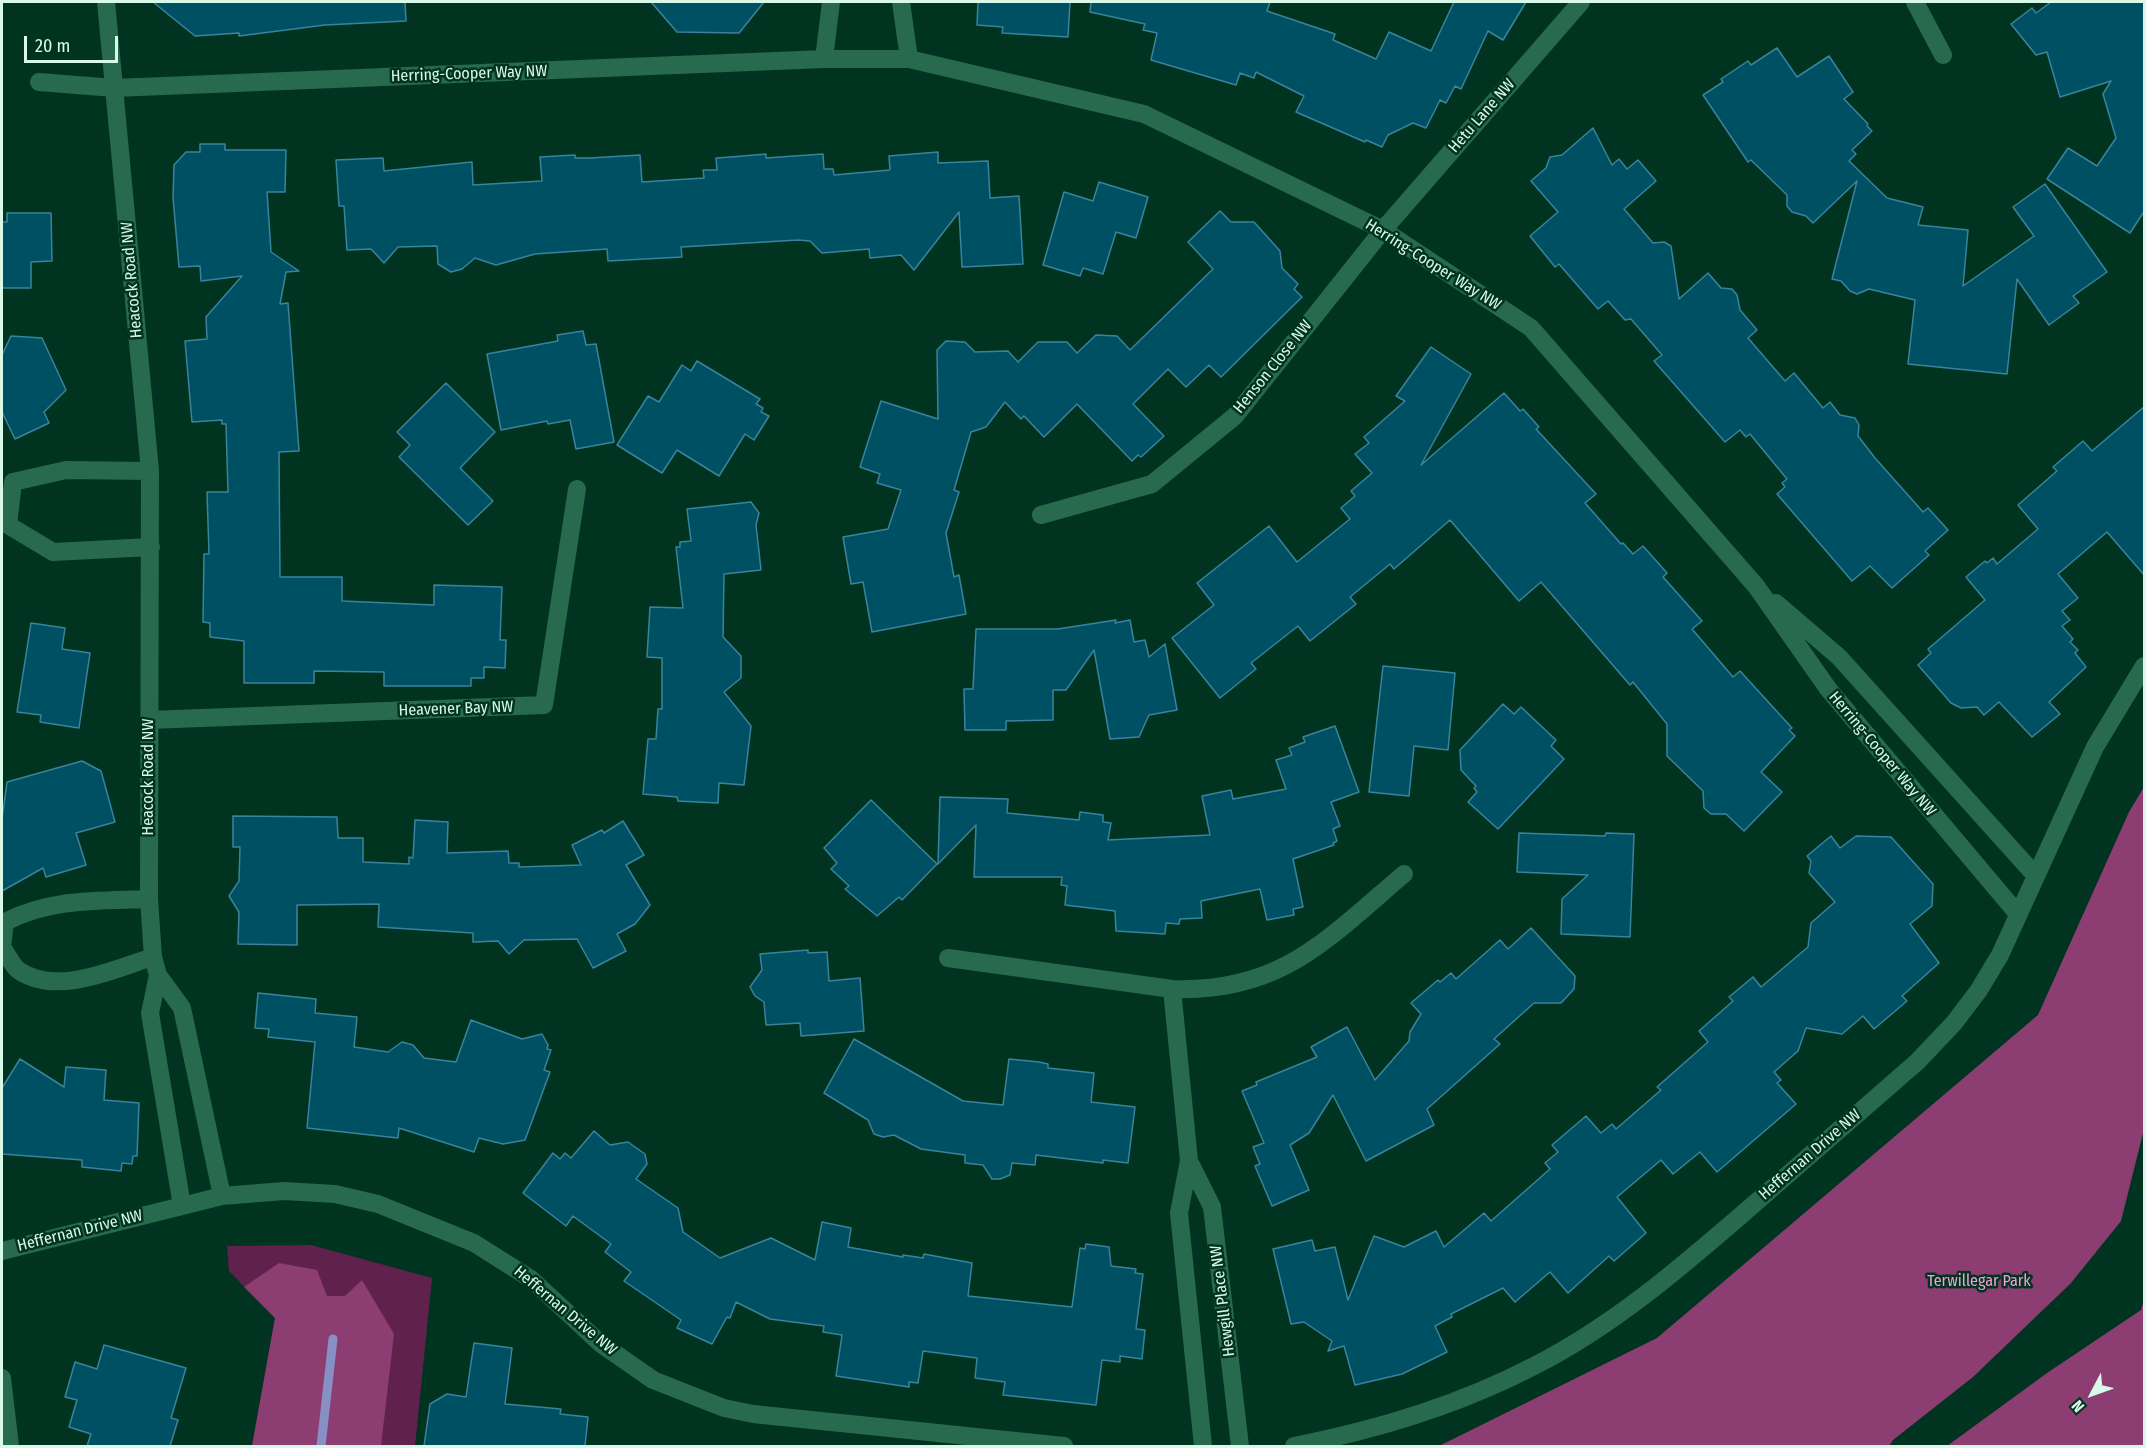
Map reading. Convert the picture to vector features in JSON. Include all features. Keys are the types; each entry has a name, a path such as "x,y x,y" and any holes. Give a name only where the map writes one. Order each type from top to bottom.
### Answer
{"street":[{"name":"Heacock Road NW","path":"106,2 150,471 152,547 149,899 153,957 158,975 182,1008 222,1196"},
{"path":"824,59 831,2"},
{"path":"901,2 909,59"},
{"name":"Hetu Lane NW","path":"1383,230 1581,2"},
{"path":"1915,2 1943,55"},
{"name":"Herring-Cooper Way NW","path":"114,88 824,59 909,59 1144,114 1383,230 1531,328 1756,586 1828,690 2017,913"},
{"path":"39,82 114,88"},
{"name":"Henson Close NW","path":"1041,515 1152,484 1235,416 1383,230"},
{"path":"150,471 66,470 13,482 8,525 53,552 152,547"},
{"name":"Heavener Bay NW","path":"149,720 544,705 576,489"},
{"name":"Herring-Cooper Way NW","path":"1756,586 1839,657 2035,875"},
{"name":"Heffernan Drive NW","path":"1294,1446 1361,1433 1481,1390 1535,1366 1590,1332 1664,1281 1917,1062 1954,1023 1979,990 2000,955 2017,913 2095,747 2145,666"},
{"path":"948,957 1172,989 1204,990 1230,987 1290,965 1313,951 1404,874"},
{"path":"149,899 59,903 28,910 5,922 2,947 16,969 36,979 65,982 153,957"},
{"name":"Heacock Road NW","path":"158,975 150,1013 182,1206"},
{"name":"Hewgill Place NW","path":"1172,989 1189,1161 1179,1213 1203,1446"},
{"name":"Hewgill Place NW","path":"1189,1161 1212,1207 1240,1446"},
{"name":"Heffernan Drive NW","path":"2,1251 222,1196 284,1191 335,1194 378,1204 448,1231 502,1259 531,1279 600,1343 653,1380 724,1408 753,1414 1064,1446"},
{"path":"2,1378 10,1446"}],"shaded area":[{"path":"311,1245 432,1278 415,1446 252,1446 275,1318 229,1271 227,1246"}],"green space":[{"name":"Terwillegar Park","path":"2144,787 2144,1129 2121,1221 2071,1283 1973,1377 1893,1440 1889,1446 1439,1446 1657,1338 2038,1015 2129,812"},
{"path":"279,1263 317,1270 327,1296 345,1296 362,1280 394,1334 381,1446 252,1446 275,1318 244,1287"},
{"path":"2144,1300 2144,1446 1947,1446 2047,1373 2141,1310"}],"building":[{"path":"153,2 405,2 406,21 325,25 239,36 239,33 195,36"},
{"path":"651,2 764,2 739,33 677,32"},
{"path":"978,2 1070,2 1068,37 1002,33 1003,27 977,25"},
{"path":"1091,2 1270,2 1267,11 1335,34 1333,40 1376,59 1389,32 1431,51 1454,2 1526,2 1503,40 1488,31 1461,89 1455,86 1446,103 1440,100 1426,128 1413,123 1388,135 1382,147 1296,112 1304,96 1256,72 1254,78 1240,73 1236,85 1151,60 1157,33 1143,30 1145,24 1090,12"},
{"path":"2051,2 2145,2 2145,210 2130,233 2047,179 2068,148 2097,166 2116,138 2103,94 2111,81 2060,97 2047,52 2036,55 2011,24 2032,8 2036,13"},
{"path":"1777,48 1797,77 1829,56 1853,92 1844,99 1872,131 1852,150 1856,154 1849,161 1887,198 1923,207 1918,225 1968,230 1963,286 2034,236 2013,207 2045,184 2107,272 2073,296 2079,303 2049,325 2017,279 2007,374 1908,364 1915,300 1869,289 1857,294 1850,291 1841,281 1832,279 1857,181 1813,223 1806,216 1792,212 1787,206 1787,195 1751,160 1748,162 1703,95 1723,82 1721,79 1748,61 1751,65"},
{"path":"1593,128 1612,165 1619,159 1627,169 1638,160 1656,181 1624,209 1653,243 1664,242 1671,246 1679,299 1708,273 1721,288 1732,289 1737,295 1740,310 1757,330 1748,338 1785,381 1794,373 1823,408 1830,402 1840,415 1855,418 1859,425 1858,436 1875,458 1923,512 1928,508 1948,530 1925,551 1929,555 1892,588 1870,566 1852,581 1777,494 1785,487 1782,483 1787,479 1750,434 1746,437 1740,430 1725,442 1654,361 1662,355 1631,319 1625,320 1608,301 1598,309 1559,264 1555,267 1530,236 1558,212 1531,181 1546,168 1550,157 1562,155"},
{"path":"200,144 225,144 225,150 286,150 285,192 267,192 271,252 299,271 286,272 280,304 288,303 299,451 279,452 280,577 342,577 342,601 434,605 434,585 502,587 500,640 506,640 505,668 484,667 484,678 471,678 471,686 384,686 384,672 314,671 314,683 244,683 244,641 210,637 210,623 203,622 204,554 209,554 207,492 228,492 226,424 222,424 222,420 192,422 185,341 207,339 206,317 242,276 201,281 200,266 179,267 173,197 174,165 186,152 200,152"},
{"path":"938,152 938,163 988,161 990,198 1019,196 1023,264 962,267 959,212 914,270 901,255 870,258 869,249 822,253 810,241 798,240 681,247 682,257 608,261 607,249 535,254 496,265 475,258 462,269 451,272 438,264 437,246 398,247 384,263 371,249 347,250 344,206 339,206 336,160 383,158 384,171 472,162 473,185 542,181 540,157 575,155 575,158 590,158 640,155 642,182 704,178 703,170 717,170 716,158 766,154 766,158 823,154 824,169 833,169 834,175 890,170 889,156"},
{"path":"1099,182 1148,197 1136,238 1116,232 1103,274 1083,268 1080,276 1043,265 1064,192 1093,201"},
{"path":"1220,211 1231,222 1254,222 1280,251 1282,268 1298,284 1294,289 1302,297 1221,377 1209,365 1186,387 1168,369 1133,404 1164,436 1141,457 1138,455 1132,461 1077,404 1044,437 1024,416 1021,419 1005,402 986,427 971,432 954,490 959,492 946,533 954,577 959,575 966,614 872,632 863,582 851,584 843,537 888,529 901,490 877,483 880,474 860,467 881,401 938,419 937,350 946,341 965,342 975,352 1008,351 1018,362 1038,342 1067,342 1077,353 1096,335 1117,336 1130,350 1213,269 1188,242"},
{"path":"7,213 51,213 52,261 31,262 31,288 2,288 2,222 7,222"},
{"path":"583,331 586,345 596,344 614,442 576,449 570,420 548,424 547,421 501,430 487,354 558,341 557,335"},
{"path":"11,336 42,338 66,390 44,412 49,423 15,439 2,412 2,355"},
{"path":"1431,347 1471,374 1421,465 1504,393 1520,411 1523,409 1539,427 1536,429 1596,494 1585,503 1621,544 1623,543 1633,554 1643,546 1667,573 1663,577 1702,621 1692,629 1733,677 1740,671 1792,728 1789,730 1795,736 1761,772 1782,792 1744,831 1726,814 1711,814 1704,808 1703,791 1667,756 1667,724 1633,682 1630,685 1541,582 1519,601 1450,520 1394,569 1390,564 1350,597 1356,604 1310,641 1298,626 1251,663 1256,669 1220,698 1172,638 1214,605 1197,583 1269,526 1297,562 1350,519 1341,508 1355,496 1351,491 1372,473 1355,454 1369,443 1364,437 1405,401 1396,396"},
{"path":"697,361 760,399 756,404 763,408 761,412 769,416 754,440 745,434 719,476 677,450 662,473 617,445 648,396 659,402 682,365 691,371"},
{"path":"446,383 495,432 460,468 493,501 468,525 399,457 410,445 397,432"},
{"path":"2145,406 2145,576 2107,532 2058,574 2078,598 2062,611 2070,620 2062,626 2073,639 2070,642 2078,650 2075,653 2086,667 2049,702 2060,714 2032,737 1999,702 1984,715 1977,707 1961,708 1951,703 1918,665 1931,653 1928,649 1985,600 1966,577 1985,561 1987,563 1993,558 1997,564 2038,529 2018,505 2057,471 2053,467 2083,441 2092,451"},
{"path":"751,502 759,513 756,525 761,570 724,574 723,637 741,656 741,678 724,692 751,726 744,785 719,783 718,803 678,801 677,797 643,794 648,739 656,739 658,709 662,709 662,658 647,657 650,607 683,608 676,547 680,547 680,542 691,541 687,509"},
{"path":"1116,620 1115,623 1130,620 1134,642 1145,640 1149,657 1165,644 1177,710 1149,715 1139,737 1110,739 1094,650 1066,690 1053,690 1053,720 1006,721 1006,730 965,730 964,689 973,689 976,629 1058,629"},
{"path":"31,623 65,628 62,649 90,653 79,728 40,722 41,715 17,712"},
{"path":"1383,666 1455,673 1448,750 1414,746 1409,796 1369,792"},
{"path":"1503,704 1514,714 1521,707 1556,740 1551,746 1564,759 1498,829 1468,802 1477,792 1474,788 1476,786 1461,770 1460,750"},
{"path":"1335,726 1359,792 1331,802 1340,826 1333,829 1337,841 1333,843 1334,845 1293,859 1303,907 1293,909 1294,915 1267,920 1260,889 1201,901 1202,918 1180,919 1179,924 1166,923 1165,934 1116,931 1115,911 1065,905 1067,886 1061,885 1062,877 974,877 976,825 938,864 940,797 1008,799 1007,813 1079,820 1080,812 1103,815 1103,822 1111,823 1108,840 1210,835 1202,796 1231,790 1233,799 1286,789 1276,760 1292,755 1289,748 1305,742 1303,737"},
{"path":"82,761 101,771 115,822 76,833 86,865 46,877 43,868 2,891 2,819 7,782"},
{"path":"871,800 937,864 902,900 899,897 877,916 845,889 849,886 831,869 837,863 824,848"},
{"path":"233,816 337,817 338,838 363,838 363,862 409,864 409,857 413,858 415,820 448,822 447,853 508,851 509,863 519,863 519,867 581,865 572,845 602,830 604,833 623,821 644,855 626,865 650,905 635,924 617,934 626,951 593,968 577,939 524,940 509,954 498,941 473,942 473,933 378,927 379,904 297,905 297,945 238,944 239,912 229,896 239,881 240,847 233,847"},
{"path":"1519,833 1605,836 1606,833 1634,834 1630,937 1561,934 1562,899 1588,875 1517,872"},
{"path":"1831,836 1840,848 1856,836 1891,837 1933,884 1932,906 1910,924 1939,963 1902,996 1907,1001 1874,1029 1863,1016 1842,1034 1806,1028 1798,1051 1774,1072 1781,1080 1777,1083 1796,1104 1717,1172 1700,1152 1673,1174 1661,1160 1617,1197 1646,1233 1614,1261 1609,1256 1568,1293 1550,1272 1515,1302 1503,1288 1451,1314 1452,1317 1435,1326 1447,1352 1402,1374 1355,1385 1344,1346 1328,1351 1332,1341 1304,1322 1291,1324 1273,1249 1312,1240 1315,1251 1335,1247 1348,1300 1374,1236 1404,1247 1436,1231 1444,1247 1484,1213 1491,1221 1550,1169 1545,1163 1558,1152 1552,1145 1586,1116 1601,1133 1612,1124 1616,1129 1661,1090 1657,1087 1708,1042 1699,1031 1733,1001 1729,997 1753,977 1761,987 1808,947 1811,923 1835,902 1809,873 1811,861 1807,856"},
{"path":"1531,928 1575,976 1574,989 1561,1003 1534,1003 1494,1039 1500,1044 1427,1109 1434,1125 1366,1161 1333,1095 1309,1133 1290,1145 1309,1190 1272,1206 1255,1166 1260,1164 1253,1147 1264,1143 1242,1091 1257,1085 1256,1082 1317,1057 1311,1047 1347,1027 1375,1080 1409,1041 1410,1032 1421,1014 1411,1003 1438,980 1440,982 1451,973 1456,979 1500,940 1508,949"},
{"path":"808,950 808,953 827,952 829,981 860,978 864,1031 801,1036 800,1023 766,1025 764,1002 755,996 750,987 762,970 760,954"},
{"path":"258,993 316,999 315,1013 357,1017 354,1047 388,1052 402,1042 413,1045 424,1058 456,1062 471,1020 522,1039 542,1034 548,1045 547,1049 551,1050 544,1070 550,1072 525,1140 503,1144 479,1138 474,1152 399,1128 398,1138 307,1128 315,1042 268,1037 269,1029 255,1028"},
{"path":"854,1039 963,1101 1003,1105 1009,1059 1048,1064 1048,1068 1094,1073 1091,1102 1135,1107 1128,1163 1103,1160 1103,1163 1036,1155 1035,1165 1012,1163 1010,1175 992,1179 983,1165 965,1163 965,1155 921,1149 894,1135 883,1137 874,1134 868,1120 824,1093"},
{"path":"20,1059 64,1087 66,1067 106,1070 104,1100 139,1103 137,1156 133,1156 132,1164 122,1163 121,1171 82,1167 82,1160 2,1154 2,1088"},
{"path":"594,1131 610,1145 628,1142 645,1154 647,1164 636,1179 678,1208 683,1232 720,1258 771,1238 815,1260 822,1222 851,1228 848,1247 903,1257 903,1255 923,1258 924,1254 972,1263 968,1296 1072,1307 1080,1248 1085,1249 1086,1244 1109,1247 1111,1266 1136,1269 1135,1273 1143,1274 1136,1329 1145,1330 1142,1359 1120,1356 1120,1362 1102,1360 1096,1405 1003,1395 1005,1382 975,1378 977,1358 923,1351 918,1383 909,1382 909,1387 836,1376 842,1335 823,1332 824,1326 770,1319 736,1302 730,1318 727,1317 712,1344 677,1328 681,1320 624,1281 631,1272 605,1252 611,1244 573,1216 566,1226 523,1193 553,1153 560,1159 565,1153 571,1158"},
{"path":"474,1343 512,1348 505,1404 561,1409 560,1414 588,1417 585,1446 424,1446 430,1404 447,1394 466,1397"},
{"path":"104,1345 186,1368 171,1418 178,1420 170,1446 87,1446 91,1434 69,1427 77,1400 65,1397 75,1362 97,1369"}],"waterway":[{"path":"321,1446 333,1339"}]}
